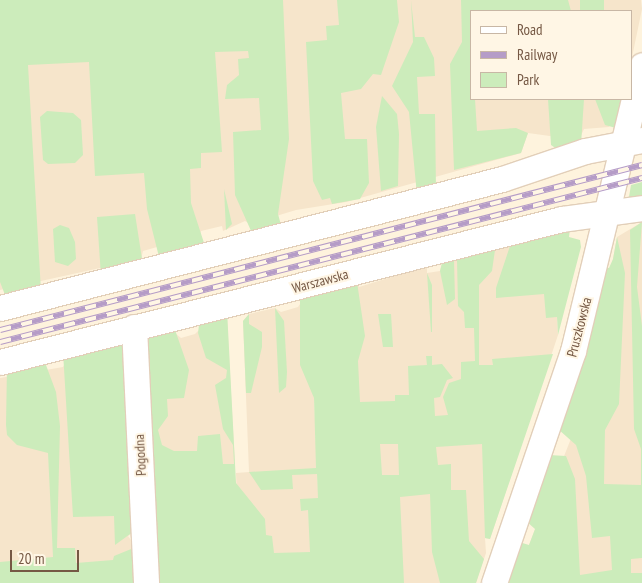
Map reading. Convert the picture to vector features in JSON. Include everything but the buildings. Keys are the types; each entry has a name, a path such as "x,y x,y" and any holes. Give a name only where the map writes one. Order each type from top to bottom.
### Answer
{"street":[{"name":"Pruszkowska","path":"494,583 565,378 607,215 633,142 642,65"},
{"path":"0,308 633,142"},
{"name":"Warszawska","path":"0,362 562,219 607,215 642,208"},
{"name":"Pogodna","path":"134,327 146,583"}],"shaded area":[{"path":"0,0 641,0 642,9 632,57 632,10 470,10 470,100 622,100 609,127 584,129 579,140 528,133 521,153 346,202 296,210 250,224 245,221 223,231 222,226 201,231 198,244 157,247 143,251 141,259 0,290"},
{"path":"642,222 642,583 514,583 570,441 599,336 617,237"},
{"path":"552,232 558,335 490,539 485,538 486,553 476,583 364,583 349,284 357,282 359,287 427,266 427,273 440,271 442,263"},
{"path":"302,301 314,397 322,583 240,583 236,473 249,472 243,321 249,314 275,308 281,312 298,307"},
{"path":"227,319 235,466 149,470 175,333 181,338 195,334 203,326"},
{"path":"67,360 135,530 128,536 136,547 138,583 0,583 0,378 63,367"}],"green space":[{"path":"0,0 283,0 289,139 278,214 281,225 252,233 235,195 233,132 261,130 259,98 225,99 227,85 239,75 238,59 249,58 248,51 215,52 222,152 201,153 201,168 190,169 191,203 206,249 160,261 147,209 144,173 95,176 89,62 28,65 41,291 7,300 0,282"},
{"path":"337,0 397,0 399,22 381,75 373,74 361,89 341,93 345,139 367,139 369,183 360,199 332,204 330,198 322,200 313,181 306,42 327,40 326,26 339,25"},
{"path":"411,0 415,37 424,37 434,58 435,76 417,77 419,114 435,114 436,190 417,195 409,112 392,86 413,42"},
{"path":"461,0 568,0 571,10 470,10 470,100 475,100 477,131 516,128 528,133 521,153 454,170 450,64 462,42"},
{"path":"580,0 604,0 604,10 580,10"},
{"path":"382,96 397,114 399,134 398,186 381,191 376,127"},
{"path":"548,100 584,100 581,145 561,152 551,145"},
{"path":"595,100 622,100 616,128 605,125"},
{"path":"47,111 73,113 81,120 83,155 75,163 48,164 43,160 40,117"},
{"path":"642,182 642,200 629,197 631,185"},
{"path":"224,189 232,224 226,230"},
{"path":"135,214 143,265 101,276 97,217"},
{"path":"642,222 637,287 642,326 642,558 631,559 631,573 642,573 642,583 504,583 519,542 529,545 535,529 526,521 549,455 566,456 575,479 580,575 612,570 610,536 592,538 586,476 576,445 558,429 604,267 609,268 613,259 617,237 625,273 619,404 605,430 604,484 641,485 641,449 634,429 630,230"},
{"path":"60,225 69,228 75,242 76,259 68,266 55,262 53,229"},
{"path":"570,228 569,237 580,240 581,247 558,335 557,317 546,318 544,294 496,298 496,288 511,243"},
{"path":"495,250 492,271 479,285 479,365 493,365 492,359 553,354 490,539 485,538 482,444 436,447 438,465 451,464 451,490 466,490 469,541 484,559 476,583 440,583 432,552 430,494 400,497 404,583 153,583 146,342 151,335 173,324 189,370 184,398 167,399 168,416 158,430 162,445 174,451 197,451 198,436 220,434 223,464 234,464 233,445 223,429 215,385 226,378 227,370 206,358 198,333 200,317 227,310 236,483 265,519 266,535 272,536 274,553 310,552 308,510 301,511 300,499 318,498 317,474 292,475 293,489 261,490 249,472 316,468 314,398 300,365 300,292 357,282 365,336 358,361 360,402 395,401 395,395 409,395 408,366 427,365 426,356 432,356 432,365 442,364 453,378 447,380 440,397 434,398 435,416 448,415 443,397 449,383 461,379 461,362 475,361 474,328 465,328 464,312 458,306 457,260","holes":["380,444 398,444 399,475 382,475"]},
{"path":"454,260 455,299 447,305 440,271 442,263"},
{"path":"427,273 432,285 432,332 431,332"},
{"path":"275,308 284,321 287,372 286,387 279,393"},
{"path":"249,314 249,324 262,332 262,347 251,393 246,393 243,321"},
{"path":"378,314 391,314 393,347 383,347"},
{"path":"123,341 137,529 115,545 114,516 73,517 63,352 90,345 95,353 93,345"},
{"path":"43,357 56,392 60,426 57,548 75,548 76,563 113,560 114,556 136,547 138,583 0,583 0,562 53,557 48,453 17,445 7,435 6,425 7,366"}],"railway":[{"path":"0,330 642,165"},
{"path":"0,342 642,178"}]}
